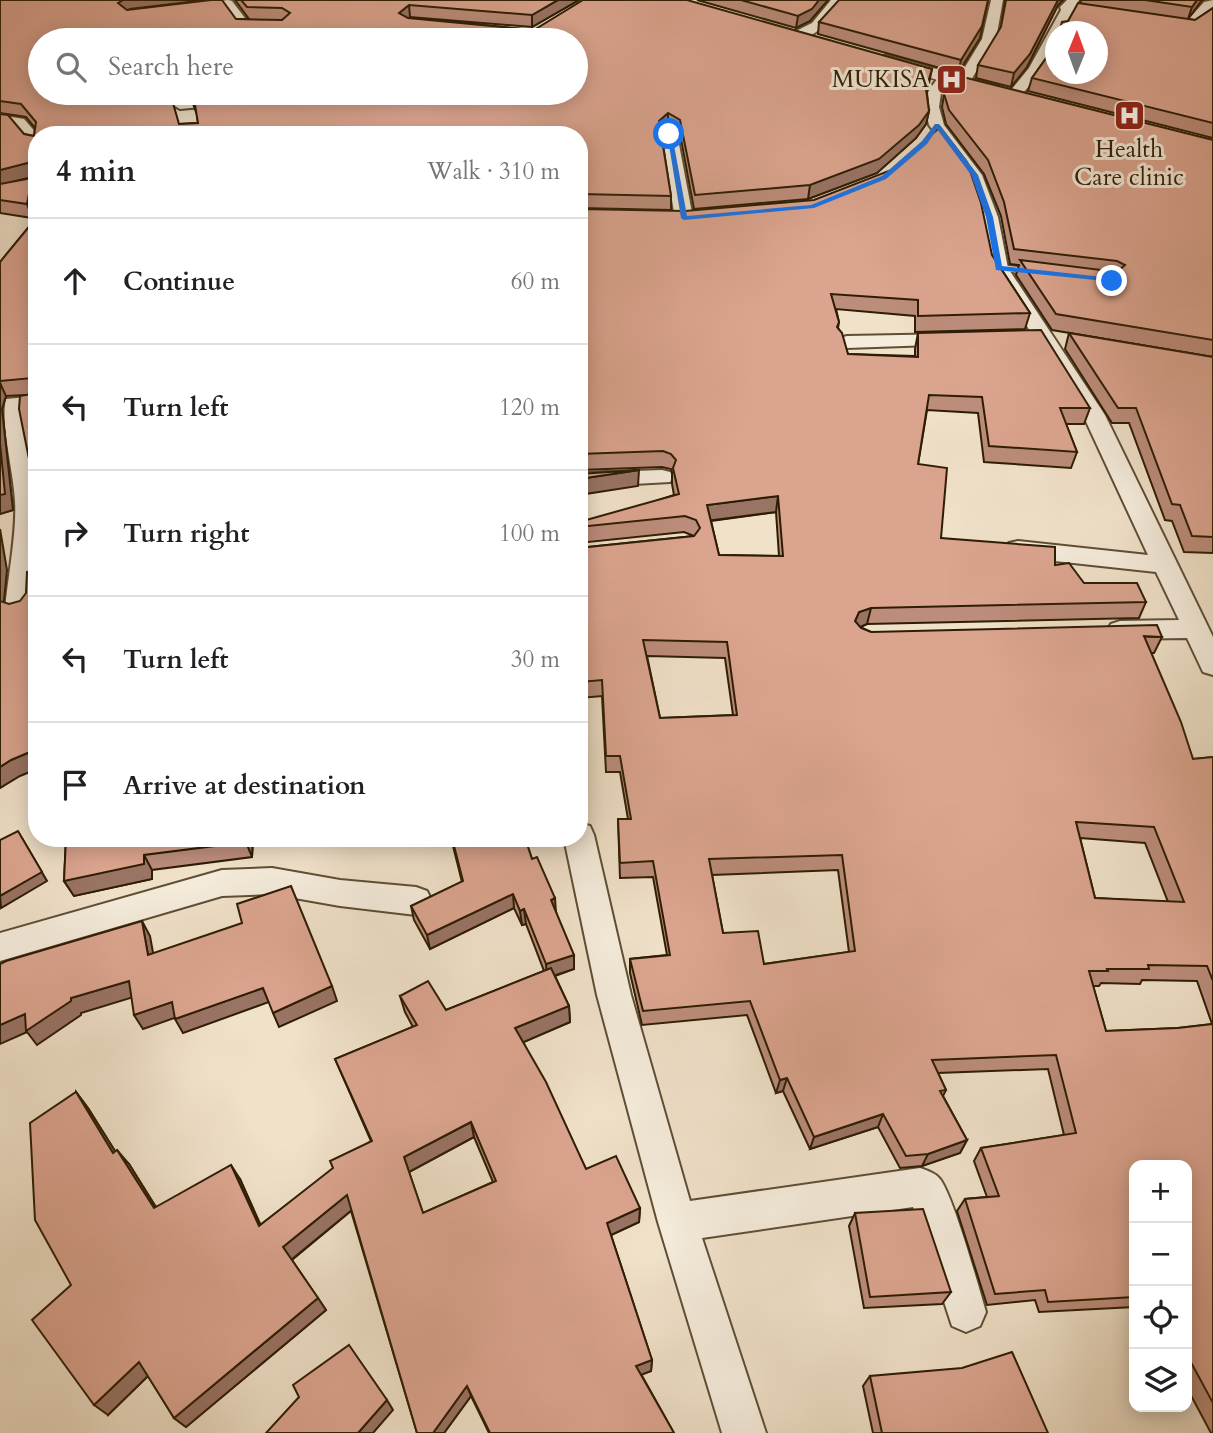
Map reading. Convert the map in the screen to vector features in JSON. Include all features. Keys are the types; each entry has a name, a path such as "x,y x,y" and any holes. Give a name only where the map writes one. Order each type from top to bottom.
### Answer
{"street":[{"path":"799,35 817,26 837,0"},
{"path":"997,0 989,39 954,80 934,93 932,107 937,125 974,175 989,217 999,268 1094,415 1213,665"},
{"path":"179,10 228,4 244,26 283,26"},
{"path":"1014,95 1035,69 1070,4 1127,17"},
{"path":"1148,21 1190,26 1196,23 1208,5 1213,4"},
{"path":"780,30 826,43"},
{"path":"866,55 1040,102"},
{"path":"177,105 191,121"},
{"path":"0,120 19,122 28,132"},
{"path":"924,143 937,125"},
{"path":"669,134 678,218 705,217"},
{"path":"1019,338 1046,337 1073,342"},
{"path":"847,342 979,339"},
{"path":"17,404 12,425 28,484"},
{"path":"588,480 662,477"},
{"path":"18,610 28,531"},
{"path":"989,546 1165,565"},
{"path":"1099,631 1194,629"},
{"path":"582,847 614,995 677,1222 744,1433"},
{"path":"0,947 222,883 272,880 340,893 416,901"},
{"path":"677,1222 920,1187 927,1192 930,1199 966,1312"}],"lane":[{"path":"999,268 1050,273"}],"building":[{"path":"0,0 123,0 118,3 127,10 222,0 236,19 282,20 290,13 282,8 247,7 241,0 558,0 532,15 409,5 399,13 408,18 513,28 28,28 28,105 174,105 179,124 198,123 195,105 588,105 588,28 537,28 583,0 687,0 932,69 926,89 929,111 919,125 879,159 810,185 695,195 680,120 668,113 659,121 671,196 588,194 588,126 35,126 36,122 21,104 0,101"},
{"path":"741,0 819,0 812,9 798,16"},
{"path":"839,0 988,0 982,26 961,60 819,22"},
{"path":"1006,0 1058,0 1030,54 1014,73 978,65 1001,27"},
{"path":"1145,0 1197,0 1192,7"},
{"path":"1078,3 1195,20 1213,8 1213,123 1056,84 1108,84 1108,21 1068,21"},
{"path":"1045,60 1045,81 1032,78"},
{"path":"951,74 1213,140 1213,340 1056,314 1020,260 1117,272 1125,265 1117,261 1014,249 1004,202 988,160 949,110 944,94 946,81"},
{"path":"0,114 8,115 24,134 28,135 28,163 0,170"},
{"path":"940,127 967,162 981,203 992,255 1030,313 918,316 918,300 831,294 839,322 837,327 842,333 848,354 918,357 918,333 1041,330 1090,408 1060,408 1077,452 989,446 982,397 929,395 918,464 947,468 941,538 1055,547 1055,565 1069,563 1084,583 1137,583 1146,602 871,608 859,612 855,621 861,628 871,632 1157,625 1162,637 1144,636 1181,722 1193,759 1213,757 1213,981 1207,966 1148,965 1149,969 1089,971 1106,1031 1213,1024 1213,1403 1192,1364 1192,1160 1129,1160 1129,1297 1048,1302 1045,1290 995,1294 965,1199 999,1196 981,1148 1076,1133 1056,1055 932,1060 946,1090 940,1091 967,1140 928,1154 906,1156 883,1114 814,1137 787,1078 780,1080 750,1001 643,1011 630,959 670,955 653,861 620,863 618,819 631,819 620,756 606,756 602,680 588,681 588,547 694,536 700,528 696,520 685,516 588,526 588,519 679,494 673,468 676,460 671,454 663,451 588,454 588,209 685,211 814,200 894,169","holes":["778,496 783,556 719,555 707,505","643,640 727,642 737,715 660,718","1076,822 1154,827 1184,902 1095,898","842,855 855,951 764,964 758,931 723,933 709,859"]},
{"path":"28,179 27,204 0,200 0,184"},
{"path":"28,228 28,378 0,381 0,262"},
{"path":"1069,333 1213,357 1213,537 1192,536 1180,505 1172,504 1136,408 1118,408"},
{"path":"28,395 28,454 19,409 20,396"},
{"path":"0,443 5,494 0,495"},
{"path":"639,470 588,478 588,473"},
{"path":"27,572 28,753 0,767 0,601 9,604 20,601 26,593"},
{"path":"18,831 42,872 0,896 0,840"},
{"path":"66,847 207,847 144,855 144,864 64,881"},
{"path":"454,847 528,847 532,859 537,857 555,898 551,900 574,955 546,964 524,909 520,911 513,894 427,935 411,906 463,881"},
{"path":"291,886 332,986 273,1013 263,988 175,1019 172,1002 134,1015 129,981 71,998 71,1001 26,1031 25,1014 0,1025 0,964 6,961 142,921 148,955 242,923 237,904"},
{"path":"551,968 569,1006 515,1028 546,1082 586,1169 616,1156 640,1208 607,1223 652,1360 636,1366 674,1433 490,1433 467,1386 433,1433 417,1433 347,1195 283,1247 318,1298 174,1418 139,1362 94,1405 32,1320 71,1285 35,1220 30,1123 76,1092 113,1153 117,1150 154,1208 231,1165 259,1226 333,1168 330,1161 372,1141 335,1059 417,1025 400,996 428,981 446,1010","holes":["471,1122 496,1181 423,1213 404,1157"]},
{"path":"923,1209 951,1292 870,1297 855,1213"},
{"path":"349,1345 387,1400 358,1433 266,1433 299,1397 293,1385"},
{"path":"1012,1352 1048,1433 882,1433 870,1376 962,1368"}],"place":[{"name":"MUKISA","path":"952,79"},
{"name":"Health Care clinic","path":"1129,115"}],"route":[{"path":"669,134 684,218 812,207 884,178 924,143 937,125 974,175 989,217 999,268 1112,281"}]}
